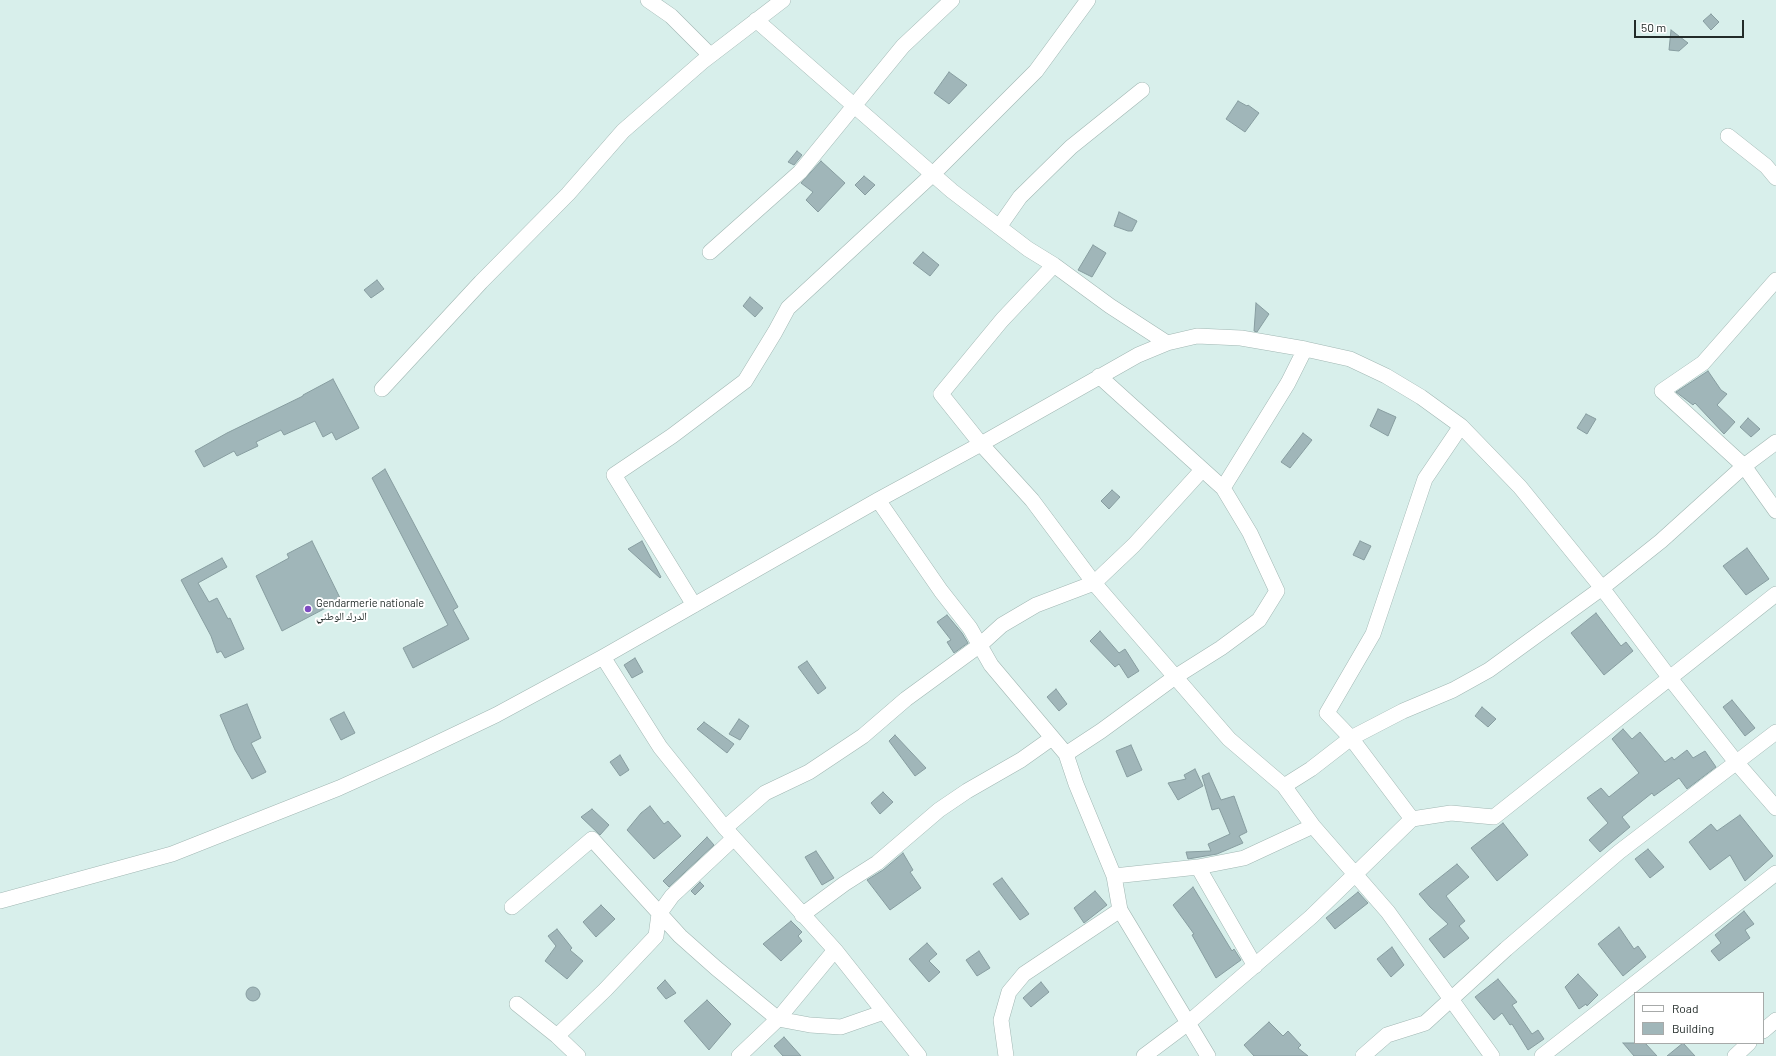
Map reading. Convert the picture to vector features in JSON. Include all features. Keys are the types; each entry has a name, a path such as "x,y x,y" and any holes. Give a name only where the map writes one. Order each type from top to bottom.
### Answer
{"street":[{"path":"648,0 671,16 710,55"},
{"path":"382,388 481,282 568,194 623,131 710,55 782,0"},
{"path":"710,252 800,172 903,46 952,0"},
{"path":"694,605 614,475 672,436 744,381 775,332 788,308 933,174 1036,71 1088,0"},
{"path":"756,20 933,174 999,227 1110,306 1167,343"},
{"path":"999,227 1020,197 1071,147 1142,90"},
{"path":"1728,136 1766,166 1776,178"},
{"path":"1054,265 1002,320 941,394 981,444 1032,500 1094,583 1229,739 1284,786 1313,826 1357,874 1388,912 1492,1056"},
{"path":"1776,280 1703,363 1662,391 1744,466 1776,511"},
{"path":"0,901 172,854 339,788 419,752 496,715 603,657 878,500 981,444 1138,355 1167,343 1197,336 1241,338 1305,349 1350,359 1386,376 1421,397 1461,426 1520,487 1602,588 1669,677 1736,762 1776,808"},
{"path":"1223,488 1288,383 1305,349"},
{"path":"1066,754 1101,731 1175,677 1260,620 1277,591 1250,533 1223,488 1099,376"},
{"path":"1412,819 1351,738 1327,713 1373,634 1425,479 1461,426"},
{"path":"1284,786 1311,769 1351,738 1403,711 1453,690 1489,670 1602,588 1661,541 1744,466 1776,442"},
{"path":"557,1036 605,990 656,936 659,914 672,896 765,793 810,772 863,736 906,699 980,645 1002,625 1036,605 1094,583 1134,544 1202,470"},
{"path":"878,500 941,591 970,628 991,665 1066,754 1076,784 1114,876 1120,910 1208,1056"},
{"path":"1144,1056 1188,1023 1311,917 1412,819 1451,813 1494,817 1669,677 1776,594"},
{"path":"603,657 660,747 730,833 835,950 918,1056"},
{"path":"1363,1056 1387,1035 1425,1023 1506,948 1619,852 1776,732"},
{"path":"802,915 844,884 877,863 939,810 967,791 1020,760 1052,738"},
{"path":"1114,876 1198,867 1244,858 1313,826"},
{"path":"512,907 592,839 680,936 778,1019 810,1025 841,1027 884,1012"},
{"path":"1198,867 1255,966"},
{"path":"1542,1056 1776,873"},
{"path":"1006,1056 1001,1020 1009,992 1024,974 1120,910"},
{"path":"739,1056 778,1019 835,950"},
{"path":"517,1004 557,1036 578,1056"},
{"path":"1764,1030 1776,1020"},
{"path":"1734,1056 1748,1044"}],"building":[{"path":"1711,14 1719,22 1711,30 1703,21"},
{"path":"1671,30 1688,43 1679,51 1669,50"},
{"path":"949,72 967,85 949,104 934,93"},
{"path":"1238,101 1247,106 1248,105 1259,113 1245,132 1226,119"},
{"path":"797,151 802,155 794,165 788,162"},
{"path":"821,161 845,183 818,212 806,200 813,192 801,183"},
{"path":"864,176 875,185 865,195 855,185"},
{"path":"1119,212 1137,221 1132,231 1114,226"},
{"path":"1093,245 1106,253 1092,277 1078,270"},
{"path":"923,252 939,265 930,276 913,263"},
{"path":"377,280 384,289 371,298 364,290"},
{"path":"750,297 763,308 755,317 743,306"},
{"path":"1256,303 1269,314 1257,332 1254,331"},
{"path":"1708,371 1721,390 1727,394 1717,405 1735,422 1724,434 1695,403 1693,405 1676,392"},
{"path":"333,379 359,428 336,440 332,432 323,437 315,421 284,435 281,430 256,442 258,446 237,456 234,451 204,467 195,451"},
{"path":"1378,409 1396,417 1388,436 1370,426"},
{"path":"1586,414 1596,419 1587,434 1577,428"},
{"path":"1748,418 1760,429 1751,437 1740,427"},
{"path":"1303,433 1312,440 1290,468 1281,462"},
{"path":"385,469 458,607 453,610 469,639 413,668 403,648 448,625 372,478"},
{"path":"1112,490 1120,497 1109,509 1101,501"},
{"path":"312,541 341,600 282,631 256,576 289,558 287,554"},
{"path":"642,541 661,577 660,578 628,549"},
{"path":"1360,541 1371,546 1364,560 1353,555"},
{"path":"1747,548 1769,579 1746,595 1723,566"},
{"path":"222,558 227,567 198,583 209,602 217,598 228,619 230,618 244,649 225,658 221,651 217,653 211,636 181,580"},
{"path":"1596,613 1621,646 1626,642 1633,651 1604,675 1571,633"},
{"path":"947,615 968,643 954,653 947,642 951,640 937,622"},
{"path":"1100,631 1119,653 1125,649 1139,671 1128,678 1119,664 1115,667 1090,641"},
{"path":"635,658 643,672 632,678 624,665"},
{"path":"807,661 826,688 818,694 798,667"},
{"path":"1056,689 1067,704 1059,711 1047,697"},
{"path":"1732,700 1755,728 1745,736 1723,707"},
{"path":"247,704 261,738 251,743 266,772 252,779 235,750 220,715"},
{"path":"1482,707 1496,719 1488,727 1475,716"},
{"path":"344,712 355,733 341,740 330,719"},
{"path":"739,719 749,726 740,740 729,734"},
{"path":"704,722 734,744 727,753 697,729"},
{"path":"1623,729 1632,739 1640,732 1665,762 1672,757 1674,760 1687,750 1693,758 1705,751 1716,767 1687,789 1679,778 1654,796 1652,793 1622,817 1630,827 1600,852 1589,840 1608,823 1587,798 1601,788 1609,797 1639,773 1612,739"},
{"path":"895,735 926,768 915,776 889,741"},
{"path":"1131,745 1142,770 1127,777 1116,751"},
{"path":"620,755 629,770 620,776 610,762"},
{"path":"1195,769 1203,786 1178,800 1168,783 1186,779 1184,775"},
{"path":"1209,773 1221,800 1234,796 1247,832 1239,836 1243,843 1217,854 1188,859 1186,852 1211,851 1208,844 1230,834 1219,808 1212,810 1202,776"},
{"path":"883,792 893,802 880,814 871,803"},
{"path":"650,806 664,824 668,821 681,836 654,859 627,830 641,813"},
{"path":"592,809 609,825 600,835 581,817"},
{"path":"1740,815 1773,856 1745,881 1730,855 1710,870 1689,842 1711,824 1717,831"},
{"path":"1503,823 1528,855 1497,881 1471,848"},
{"path":"707,837 714,845 669,887 663,881"},
{"path":"1648,849 1664,867 1650,878 1635,859"},
{"path":"816,851 834,878 822,885 805,857"},
{"path":"903,853 913,870 910,872 921,888 890,910 867,880 883,870"},
{"path":"1457,864 1469,877 1446,896 1465,921 1459,926 1469,938 1444,958 1429,939 1448,924 1419,894"},
{"path":"1002,878 1029,914 1020,920 993,884"},
{"path":"700,882 704,886 695,895 691,891"},
{"path":"1193,887 1232,951 1234,949 1241,960 1216,978 1192,935 1194,934 1173,905"},
{"path":"1095,891 1107,905 1084,923 1074,908"},
{"path":"1358,892 1368,903 1335,929 1326,918"},
{"path":"601,905 615,919 596,937 583,922"},
{"path":"1744,911 1754,924 1745,930 1750,938 1719,961 1711,951 1721,943 1715,935"},
{"path":"791,921 802,932 798,936 802,941 781,961 763,944"},
{"path":"1619,927 1634,949 1638,946 1646,957 1623,976 1598,944"},
{"path":"557,929 572,948 570,950 583,961 567,979 545,961 556,946 548,936"},
{"path":"927,943 937,954 929,961 940,972 929,982 909,959"},
{"path":"1392,947 1404,965 1391,977 1377,959"},
{"path":"979,951 990,968 977,976 966,960"},
{"path":"1578,974 1598,995 1587,1006 1586,1004 1579,1009 1565,987"},
{"path":"1498,979 1517,1002 1512,1005 1532,1034 1538,1030 1544,1039 1528,1050 1512,1024 1510,1025 1502,1013 1494,1020 1475,997"},
{"path":"665,980 676,993 666,999 657,988"},
{"path":"1041,982 1049,992 1031,1007 1023,998"},
{"path":"250,987 256,987 260,991 260,997 256,1001 250,1001 246,997 246,991"},
{"path":"707,1000 731,1024 709,1050 684,1021"},
{"path":"1269,1022 1283,1036 1288,1031 1301,1045 1298,1048 1308,1056 1254,1056 1244,1045"},
{"path":"784,1037 801,1056 783,1056 774,1046"},
{"path":"1623,1043 1646,1044 1657,1056 1634,1056"},
{"path":"1682,1044 1684,1044 1695,1056 1667,1056"}],"place":[{"name":"Gendarmerie nationale الدرك الوطني","path":"308,609"}]}
